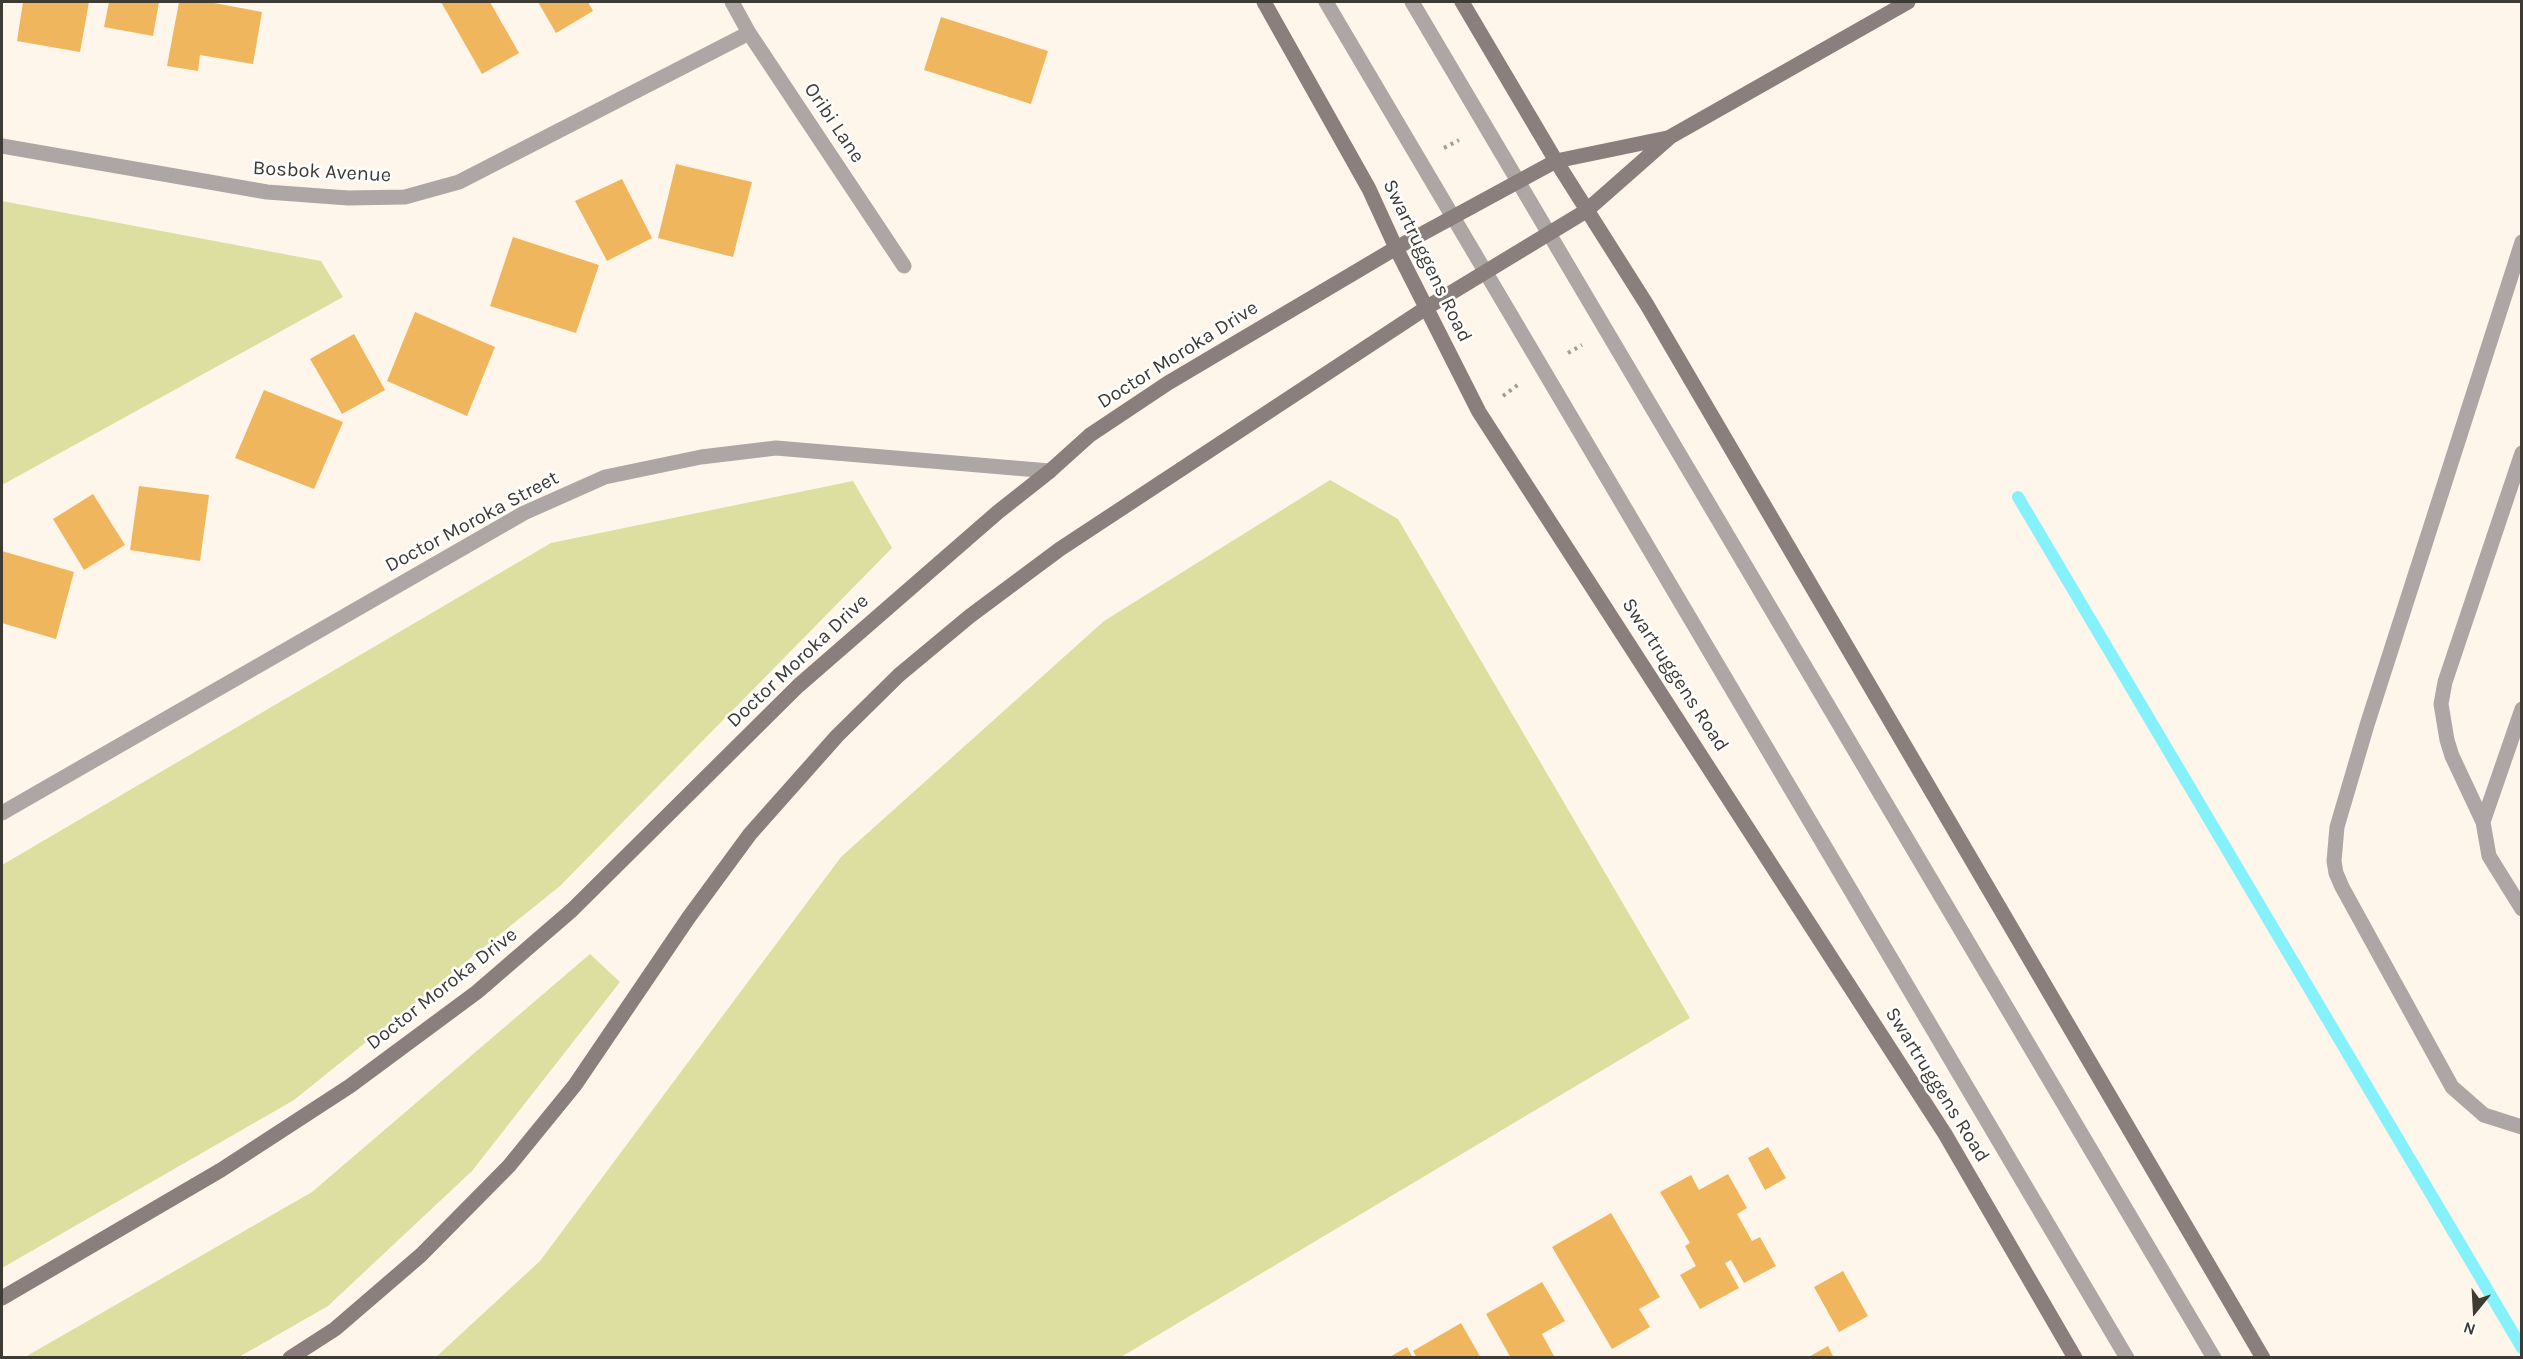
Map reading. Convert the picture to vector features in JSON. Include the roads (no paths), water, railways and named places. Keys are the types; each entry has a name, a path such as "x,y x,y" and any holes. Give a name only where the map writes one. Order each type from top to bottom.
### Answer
{"main road":[{"name":"Swartruggens Road","path":"1264,2 1369,189 1396,248 1479,412 1945,1134 2075,1358"},
{"path":"1462,2 1586,211 1647,305 2263,1358"},
{"name":"Doctor Moroka Drive","path":"290,1358 334,1329 421,1255 509,1166 575,1085 689,917 750,834 837,736 899,675 970,616 1060,549 1426,308 1586,211 1670,137 1908,2"},
{"name":"Doctor Moroka Drive","path":"2,1298 221,1170 350,1086 477,992 572,910 798,686 1090,435 1168,383 1396,248 1556,161 1670,137"}],"street":[{"name":"Oribi Lane","path":"732,2 749,33 904,266"},
{"path":"1326,2 2127,1358"},
{"path":"1412,2 2214,1358"},
{"name":"Bosbok Avenue","path":"2,146 267,192 348,198 405,197 459,182 749,33"},
{"path":"2522,243 2367,725 2337,827 2334,861 2342,887 2452,1087 2484,1115 2505,1123 2522,1126"},
{"name":"Doctor Moroka Street","path":"2,813 524,513 604,477 701,457 776,448 1050,471"},
{"path":"2522,453 2445,682 2441,704 2446,740 2483,822 2489,856 2522,909"},
{"path":"2483,822 2522,709"}],"waterway":[{"path":"2018,497 2522,1348"}]}
